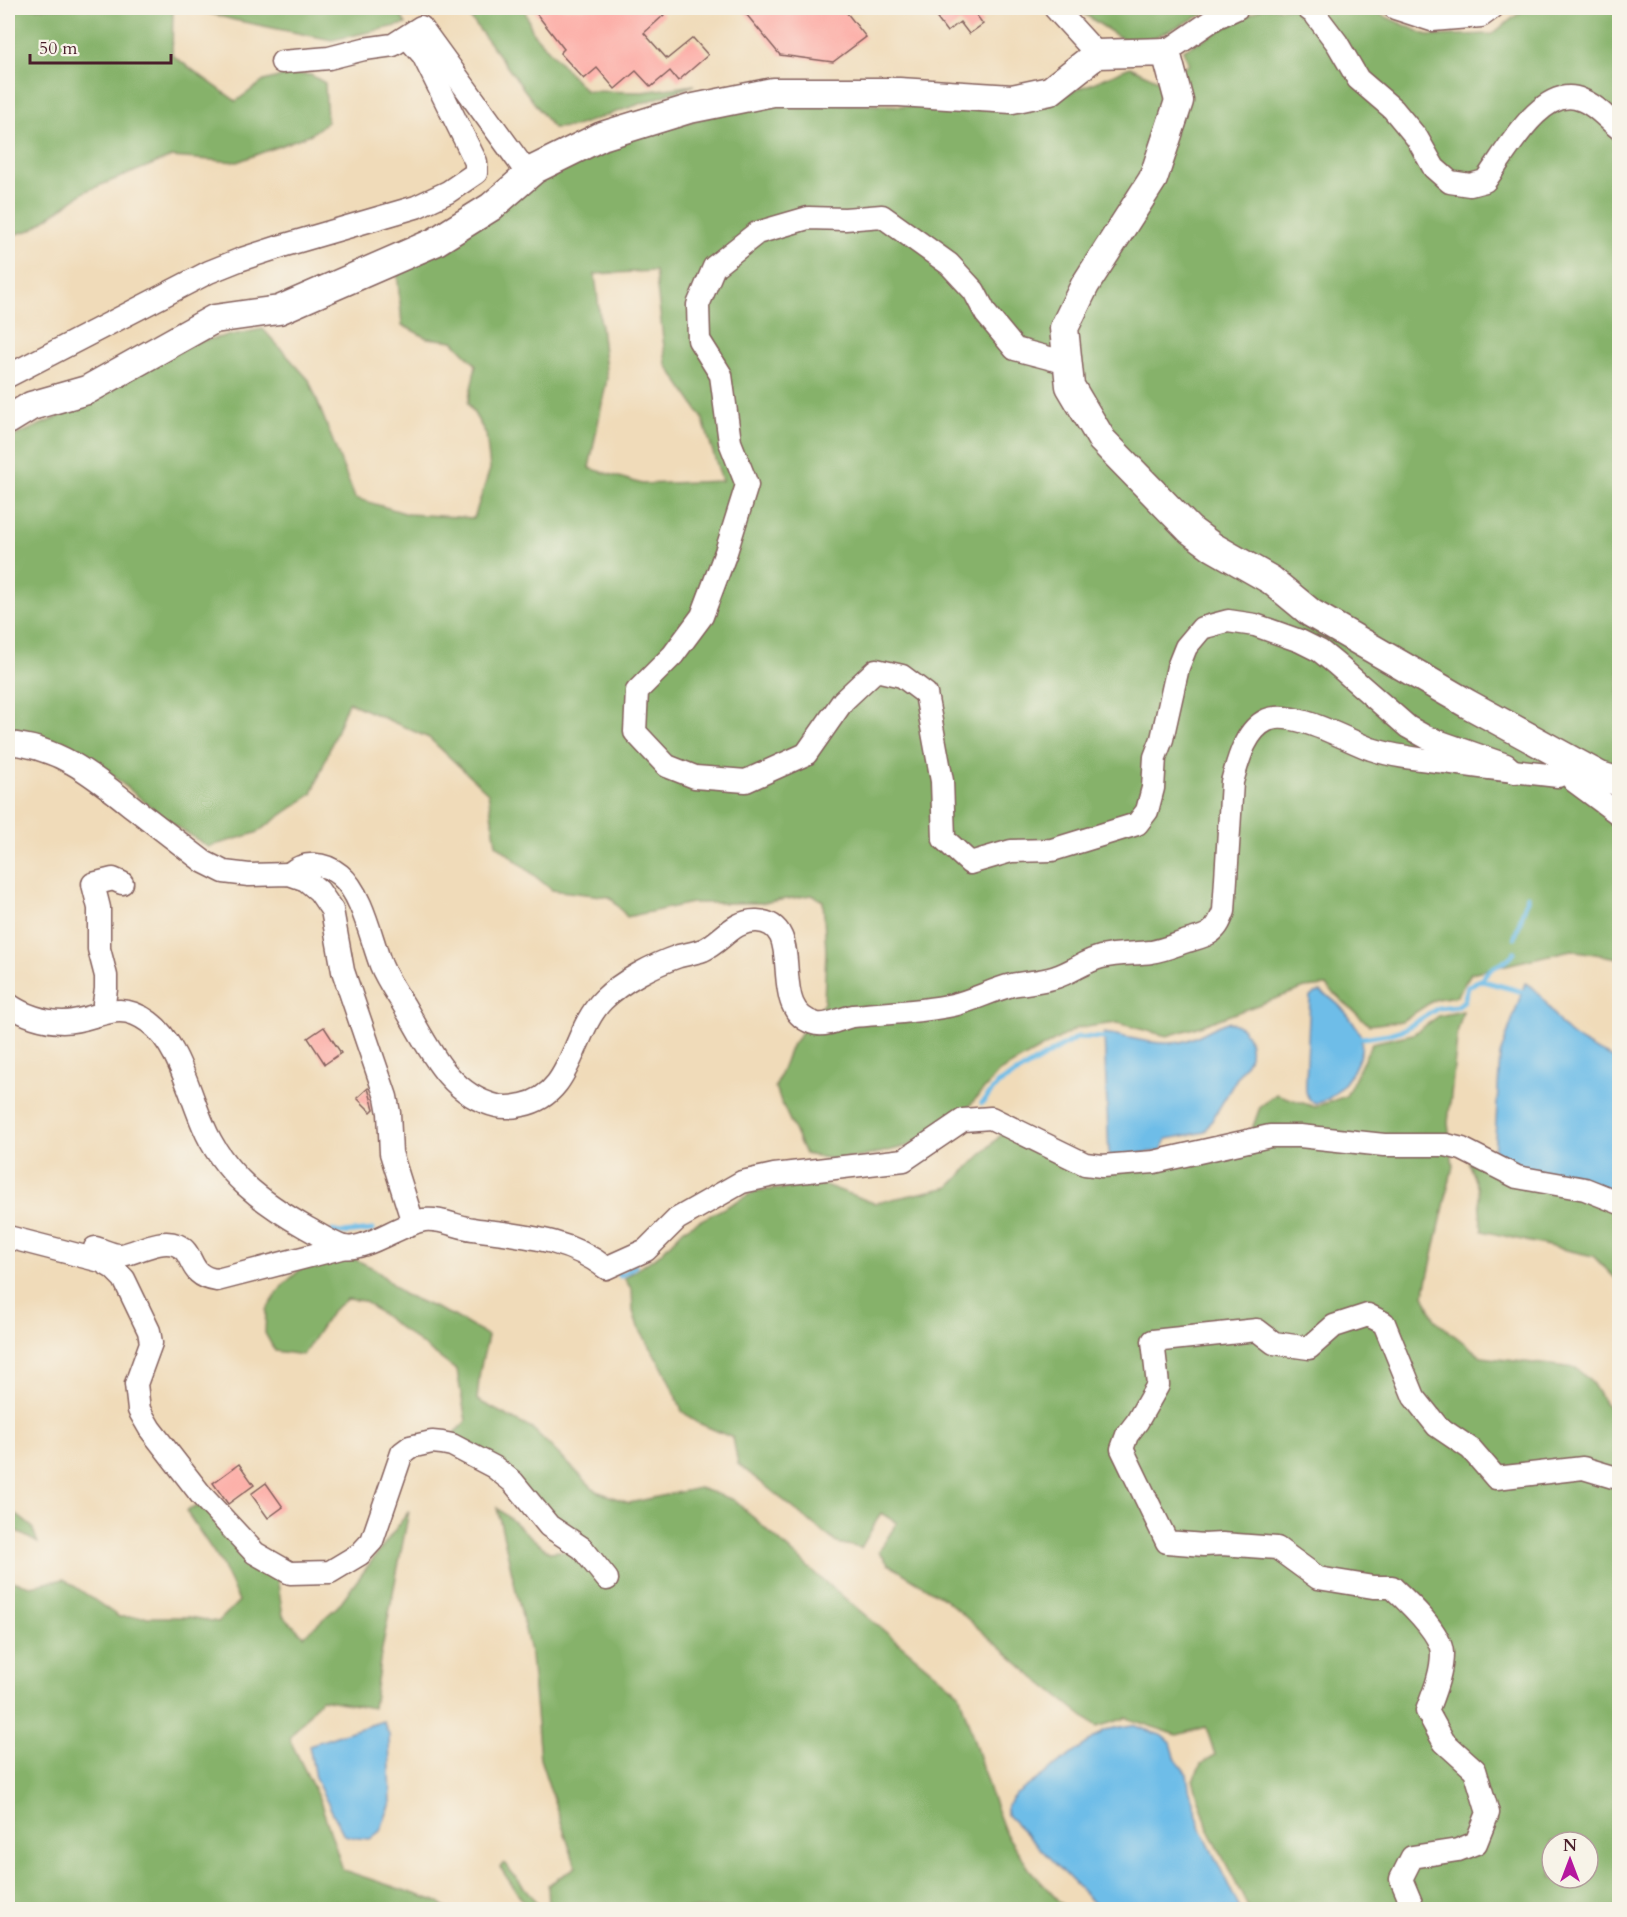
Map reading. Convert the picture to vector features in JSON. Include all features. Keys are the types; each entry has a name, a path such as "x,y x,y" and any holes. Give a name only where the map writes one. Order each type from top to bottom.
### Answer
{"street":[{"path":"1055,8 1097,54"},
{"path":"8,420 31,406 87,390 214,319 279,310 435,242 491,207 535,169 602,136 689,109 772,92 899,92 1012,99 1050,91 1097,54 1166,52 1217,17 1237,8"},
{"path":"1307,8 1315,14 1337,43 1358,79 1393,109 1417,138 1434,168 1450,182 1470,185 1485,181 1524,126 1542,106 1562,97 1582,99 1620,129"},
{"path":"1395,8 1432,20 1481,16 1492,8"},
{"path":"282,62 329,58 364,49 393,45 420,27 528,174"},
{"path":"8,376 209,272 282,246 416,207 448,192 476,173 476,162 423,55 407,37"},
{"path":"1166,52 1179,101 1153,179 1084,285 1064,328 1070,386 1102,440 1190,530 1212,547 1270,580 1311,613 1468,704 1568,766 1620,782"},
{"path":"1068,363 1015,350 986,314 974,291 949,264 882,216 844,219 808,218 757,233 714,267 698,304 699,340 721,375 730,442 747,485 726,552 702,616 673,655 637,691 636,732 667,766 695,777 746,781 806,754 843,701 876,670 902,676 926,694 942,782 944,839 970,862 1011,851 1052,850 1137,825 1147,811 1153,788 1155,758 1162,739 1178,667 1186,647 1202,628 1228,621 1278,631 1320,651 1408,727 1426,737 1506,765 1514,772"},
{"path":"289,874 297,867 311,864 323,866 340,875 352,891 368,923 382,967 440,1067 468,1094 500,1107 514,1107 529,1104 551,1091 565,1073 596,1008 606,998 655,966 706,949 740,924 750,921 770,924 783,938 785,970 792,1003 806,1019 817,1024 826,1024 843,1018 969,1001 998,989 1059,976 1100,957 1153,951 1210,933 1219,923 1224,911 1228,825 1234,774 1249,736 1258,725 1269,719 1282,717 1304,722 1371,748 1400,756 1558,776 1568,766"},
{"path":"8,743 58,756 81,767 204,862 224,872 249,875 289,874 306,880 319,891 332,910 343,971 386,1097 391,1153 411,1217"},
{"path":"1568,766 1574,781 1620,815"},
{"path":"105,1008 106,976 99,949 99,908 93,884 113,879 122,883"},
{"path":"8,1004 25,1014 63,1022 105,1008 131,1012 151,1023 172,1049 212,1145 240,1181 276,1210 345,1247"},
{"path":"62,1251 63,1243 90,1247 120,1256 160,1244 175,1244 182,1248 195,1270 205,1278 217,1280 371,1242 411,1217 450,1223 470,1229 533,1236 586,1255 606,1268 646,1250 676,1219 742,1182 774,1175 904,1160 963,1120 979,1117 991,1118 1085,1164 1102,1166 1154,1162 1270,1136 1300,1136 1384,1145 1446,1145 1462,1149 1517,1177 1585,1189 1620,1203"},
{"path":"8,1237 101,1261 113,1268 124,1279 149,1331 151,1342 136,1384 139,1410 150,1429 202,1496 255,1553 290,1573 330,1572 360,1554 372,1541 402,1453 410,1447 432,1442 452,1446 494,1467 513,1482 549,1526 582,1548 607,1579"},
{"path":"1414,1910 1401,1879 1412,1857 1458,1850 1476,1843 1488,1813 1475,1770 1444,1742 1427,1711 1439,1679 1442,1650 1424,1618 1392,1587 1373,1587 1318,1578 1277,1548 1167,1542 1122,1449 1127,1435 1158,1385 1153,1341 1257,1330 1274,1343 1309,1348 1334,1326 1368,1315 1384,1323 1414,1397 1437,1426 1471,1449 1496,1478 1583,1468 1620,1479"}],"green space":[{"path":"8,8 173,8 172,55 236,101 264,81 289,74 311,75 325,83 327,122 311,134 237,162 171,157 86,191 31,230 8,236"},
{"path":"190,8 396,8 406,24 332,40 234,20"},
{"path":"468,8 524,8 533,33 586,91 642,92 695,85 573,127 553,128 469,16"},
{"path":"1075,8 1217,8 1151,39 1125,41"},
{"path":"1262,8 1366,8 1429,36 1492,34 1526,8 1619,8 1619,958 1571,950 1471,973 1457,996 1436,999 1402,1021 1369,1025 1326,986 1305,988 1167,1036 1117,1023 1077,1028 999,1072 966,1110 908,1146 862,1157 831,1159 805,1154 775,1088 790,1048 824,1003 826,951 823,901 812,895 762,903 692,903 627,917 610,897 552,890 496,844 488,793 429,738 348,702 312,794 256,833 208,847 167,820 98,764 43,738 8,735 8,439 58,417 195,342 263,329 309,380 355,498 408,514 474,518 490,469 486,434 468,403 476,365 453,341 427,338 402,325 397,271 535,179 616,141 767,101 1022,110 1130,67 1164,83 1189,64 1183,50","holes":["655,271 666,364 702,417 722,481 642,484 589,468 607,379 595,274"]},
{"path":"1463,1011 1458,1030 1448,1123 1453,1166 1424,1295 1435,1320 1482,1357 1576,1368 1592,1383 1605,1404 1619,1411 1619,1909 1249,1909 1208,1828 1193,1780 1201,1764 1215,1755 1206,1727 1177,1735 1126,1718 1097,1727 1035,1678 945,1599 888,1564 879,1551 897,1523 881,1513 861,1548 837,1543 738,1464 733,1438 696,1422 682,1411 665,1372 638,1327 633,1311 632,1290 624,1278 659,1255 684,1229 756,1191 825,1185 874,1203 949,1187 1004,1132 1084,1170 1246,1146 1260,1107 1276,1094 1315,1107 1346,1096 1372,1043 1413,1034 1439,1016"},
{"path":"1468,1162 1575,1193 1619,1211 1619,1282 1593,1256 1482,1231 1478,1189"},
{"path":"350,1257 375,1269 403,1294 454,1316 488,1336 480,1370 477,1400 534,1430 596,1491 629,1503 699,1488 734,1500 818,1576 959,1693 990,1792 1006,1834 1030,1870 1066,1909 549,1909 548,1885 576,1867 540,1759 531,1656 497,1508 549,1552 571,1550 452,1436 466,1421 457,1371 364,1301 347,1299 332,1311 303,1355 275,1351 265,1333 266,1310 283,1285 302,1268"},
{"path":"203,1504 277,1577 283,1616 304,1636 338,1606 409,1511 381,1654 373,1708 321,1699 289,1738 320,1801 343,1870 436,1901 447,1909 8,1910 8,1580 31,1586 64,1579 119,1617 189,1617 218,1622 239,1601 221,1563 186,1511"},
{"path":"8,1508 32,1527 38,1543 13,1529 8,1538"},
{"path":"504,1863 542,1909 530,1909 524,1903 500,1867"}],"water":[{"path":"1525,983 1538,993 1569,1033 1619,1061 1619,1193 1520,1167 1494,1156 1500,1055"},
{"path":"1321,992 1346,1012 1361,1037 1361,1049 1357,1063 1341,1088 1321,1102 1313,1102 1307,1095 1306,1088 1310,997"},
{"path":"1227,1022 1233,1023 1246,1033 1250,1044 1250,1056 1205,1132 1167,1139 1161,1151 1109,1157 1104,1033 1168,1043 1188,1040"},
{"path":"383,1721 389,1735 391,1803 380,1831 370,1839 344,1835 315,1778 309,1745"},
{"path":"1132,1725 1163,1736 1171,1743 1176,1760 1187,1774 1201,1829 1240,1909 1100,1909 1007,1815 1007,1805 1014,1796 1105,1730"}],"building":[{"path":"532,8 657,8 664,15 644,33 667,59 693,38 708,55 678,81 670,71 651,87 636,71 615,89 597,68 584,79 560,53 564,49"},
{"path":"741,8 843,8 866,37 833,62 780,55"},
{"path":"929,8 980,8 974,12 983,24 969,34 960,22 947,32"},
{"path":"324,1027 341,1053 325,1064 308,1038"},
{"path":"368,1088 374,1109 371,1112 357,1098"},
{"path":"239,1464 254,1485 228,1504 213,1483"},
{"path":"266,1483 283,1507 268,1518 251,1494"}],"waterway":[{"path":"1515,937 1528,896"},
{"path":"1482,980 1484,975 1514,953"},
{"path":"1356,1039 1405,1029 1438,1008 1458,1006 1464,1001 1468,987 1479,980 1527,993"},
{"path":"982,1103 998,1084 1078,1037 1109,1038"},
{"path":"903,1171 910,1170 925,1159"},
{"path":"332,1231 341,1233 373,1230"},
{"path":"614,1269 620,1276 635,1266"}]}
